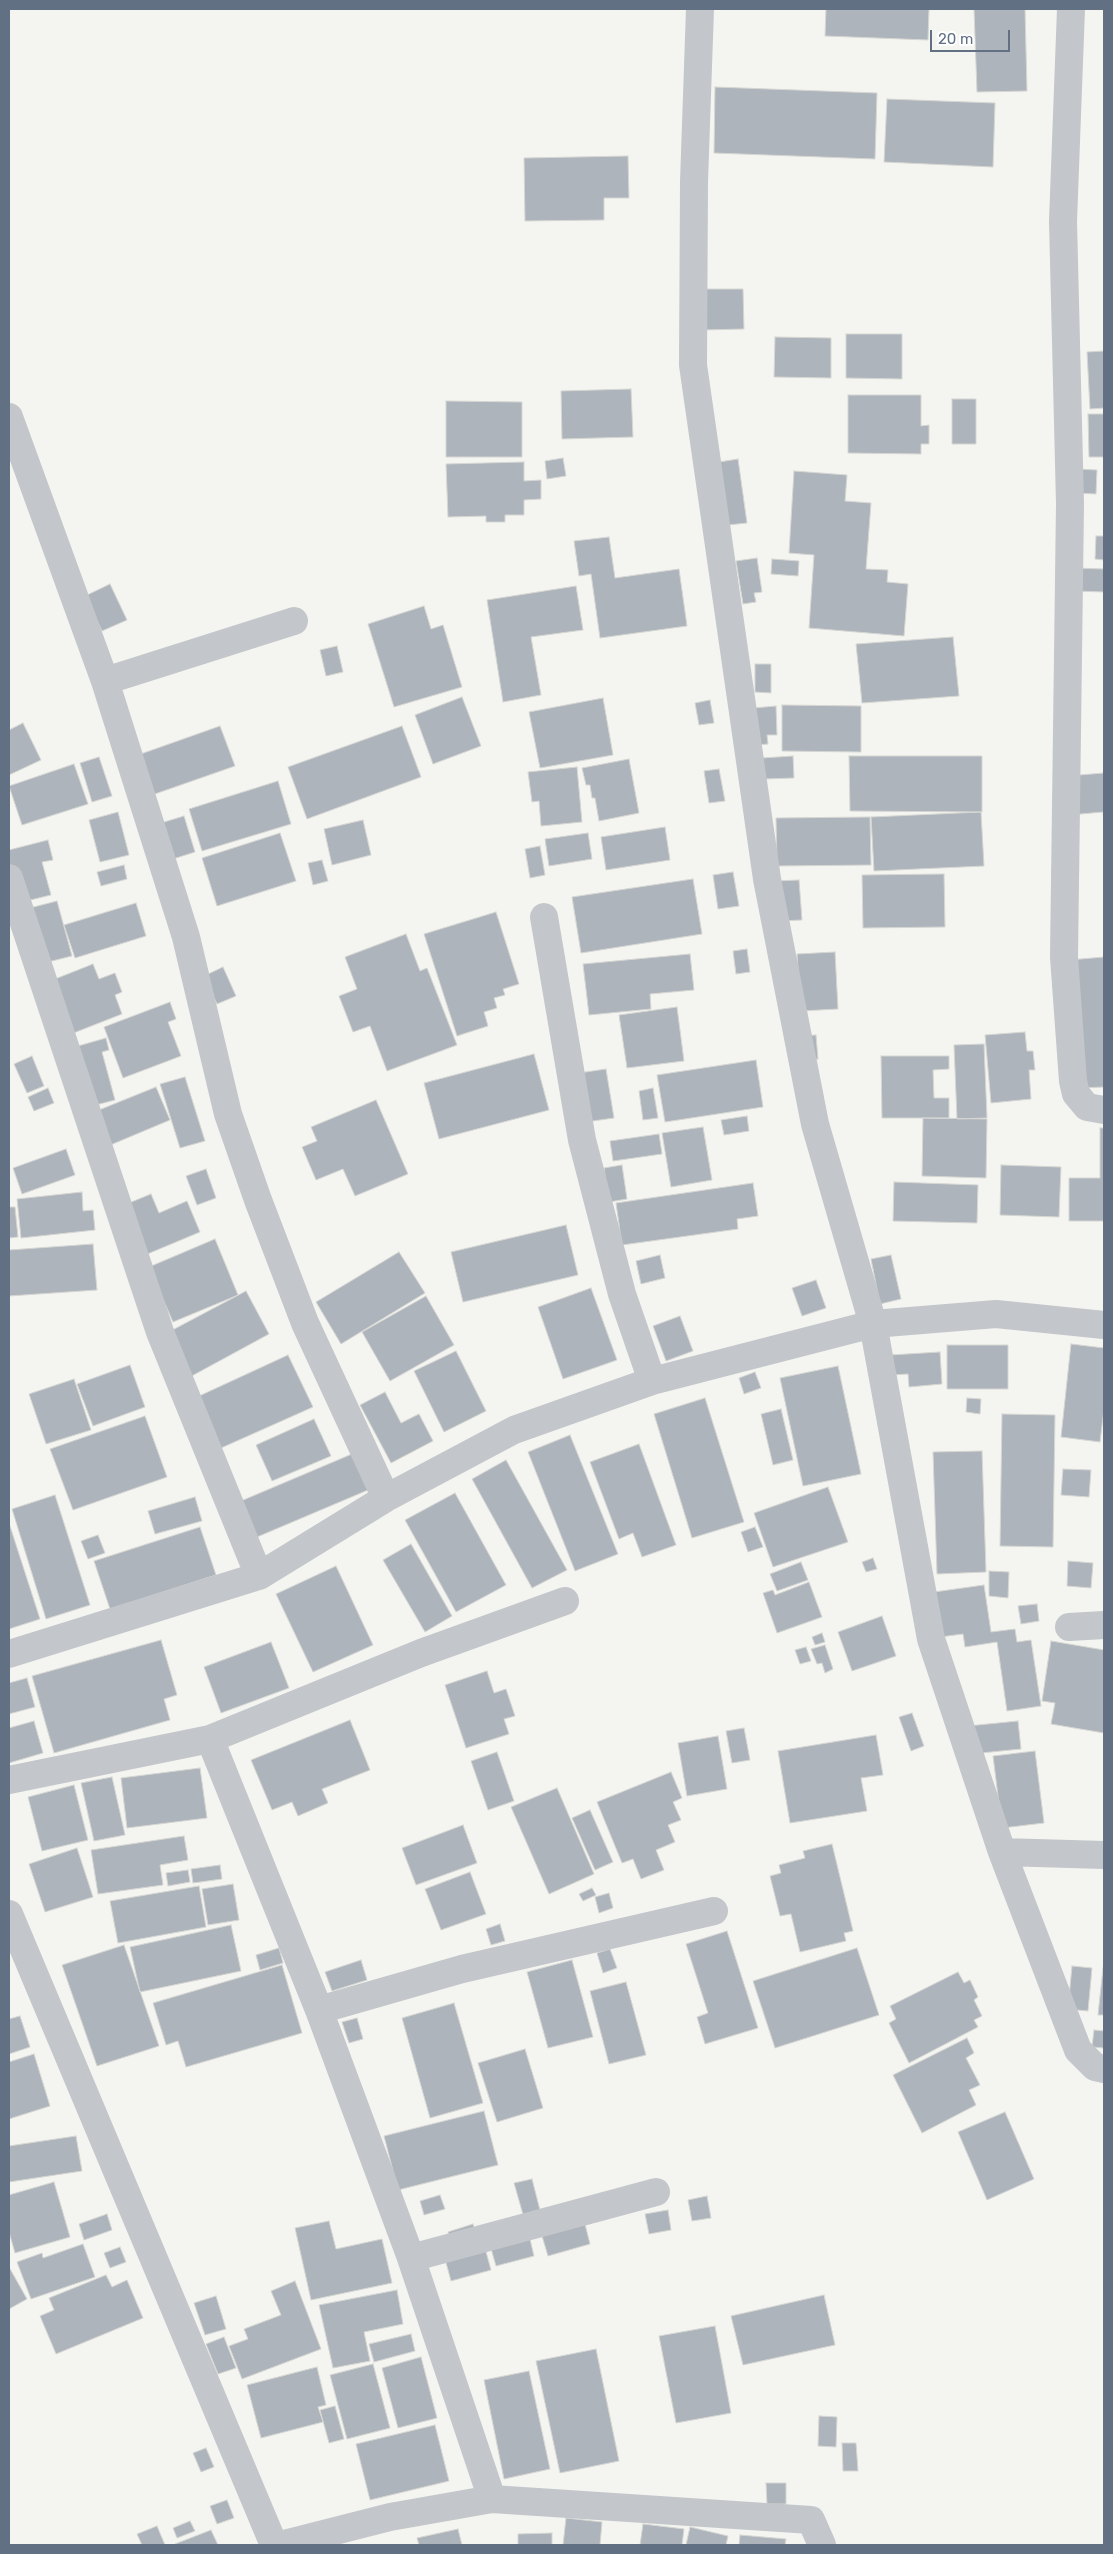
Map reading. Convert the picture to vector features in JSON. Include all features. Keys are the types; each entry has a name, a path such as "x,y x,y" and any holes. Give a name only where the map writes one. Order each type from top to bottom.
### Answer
{"street":[{"path":"700,9 694,182 693,366 768,879 814,1124 873,1324 930,1639 1002,1852 1078,2050 1095,2067 1104,2069"},
{"path":"1071,9 1063,221 1070,504 1064,956 1073,1081 1076,1094 1087,1107 1104,1110"},
{"path":"9,417 104,681 186,937 231,1122 305,1323 386,1498"},
{"path":"104,681 294,621"},
{"path":"9,878 160,1332 259,1576"},
{"path":"544,918 582,1140 622,1294 652,1381"},
{"path":"9,1654 259,1576 386,1498 514,1430 652,1381 873,1324 996,1314 1104,1325"},
{"path":"9,1780 210,1739 421,1653 565,1601"},
{"path":"1069,1627 1104,1625"},
{"path":"210,1739 319,2010 411,2258 492,2499"},
{"path":"1002,1852 1104,1855"},
{"path":"319,2010 462,1969 714,1911"},
{"path":"9,1914 274,2545"},
{"path":"411,2258 656,2192"},
{"path":"280,2545 390,2518 492,2499 811,2520 822,2545"}],"building":[{"path":"826,9 929,9 928,40 825,36"},
{"path":"974,9 1025,9 1027,91 977,92"},
{"path":"715,87 877,93 875,159 714,153"},
{"path":"887,99 995,103 993,167 884,162"},
{"path":"628,156 629,198 604,198 604,220 525,221 524,158"},
{"path":"702,289 743,289 744,329 702,330"},
{"path":"846,334 902,334 902,379 846,378"},
{"path":"775,337 831,338 831,378 774,377"},
{"path":"1104,351 1104,408 1090,409 1087,352"},
{"path":"631,389 633,437 562,439 561,391"},
{"path":"848,395 921,395 921,426 929,425 929,444 921,444 921,454 848,453"},
{"path":"952,399 976,399 976,444 952,444"},
{"path":"446,401 522,402 522,457 446,457"},
{"path":"1088,414 1104,414 1104,457 1089,457"},
{"path":"563,458 566,476 547,479 545,461"},
{"path":"738,459 747,523 728,525 719,462"},
{"path":"524,462 524,481 541,480 541,499 524,500 524,515 505,515 505,522 486,522 486,516 448,517 446,464"},
{"path":"1077,469 1097,470 1096,494 1075,493"},
{"path":"794,471 847,475 845,501 871,503 866,569 888,570 887,582 908,584 904,636 809,628 814,555 789,553"},
{"path":"1096,536 1104,536 1104,560 1095,559"},
{"path":"609,537 615,578 679,569 687,626 600,638 591,574 579,576 574,541"},
{"path":"757,558 762,592 754,593 756,602 743,604 736,561"},
{"path":"772,559 799,561 798,576 771,574"},
{"path":"1074,568 1104,569 1104,592 1074,591"},
{"path":"110,584 127,620 102,631 85,596"},
{"path":"576,586 583,630 531,637 541,695 503,702 487,600"},
{"path":"424,606 431,629 443,625 462,687 394,707 368,624"},
{"path":"953,637 959,696 862,703 856,644"},
{"path":"337,646 343,672 326,676 320,650"},
{"path":"755,664 771,664 771,693 755,692"},
{"path":"462,697 481,746 433,764 415,715"},
{"path":"603,698 613,755 540,768 529,712"},
{"path":"710,700 714,723 699,725 695,703"},
{"path":"782,705 861,706 861,752 782,751"},
{"path":"776,706 777,735 767,735 768,744 756,745 754,708"},
{"path":"23,723 41,760 9,775 9,730"},
{"path":"220,726 235,766 152,795 138,755"},
{"path":"402,726 421,777 307,819 288,767"},
{"path":"793,756 794,778 764,779 762,758"},
{"path":"849,756 982,756 982,812 850,811"},
{"path":"99,757 112,796 92,802 80,763"},
{"path":"629,759 639,813 599,821 595,798 592,798 590,785 586,785 582,768"},
{"path":"74,764 88,804 22,825 9,786"},
{"path":"577,767 582,822 541,826 539,801 532,802 528,772"},
{"path":"719,769 725,801 709,803 704,771"},
{"path":"1104,773 1104,822 1103,812 1070,815 1067,776"},
{"path":"278,781 291,824 202,851 189,809"},
{"path":"118,812 129,855 100,862 89,820"},
{"path":"981,812 984,866 874,871 871,817"},
{"path":"184,816 195,852 173,859 161,823"},
{"path":"870,817 871,865 777,866 776,818"},
{"path":"363,820 371,855 332,865 324,829"},
{"path":"665,827 670,860 606,870 601,837"},
{"path":"280,833 296,881 217,906 202,858"},
{"path":"588,833 592,859 549,866 545,839"},
{"path":"48,840 53,860 42,862 51,895 18,903 9,865 9,850"},
{"path":"540,846 545,875 530,878 525,849"},
{"path":"322,860 328,881 313,885 308,863"},
{"path":"124,865 127,879 101,886 97,872"},
{"path":"733,872 739,906 718,909 713,875"},
{"path":"944,874 945,927 863,928 862,875"},
{"path":"693,879 702,934 581,953 572,897"},
{"path":"799,880 802,920 778,921 776,881"},
{"path":"57,901 72,956 40,964 26,909"},
{"path":"136,903 146,936 75,958 64,925"},
{"path":"496,912 519,984 503,989 505,995 494,998 497,1008 484,1012 488,1026 457,1036 424,934"},
{"path":"406,934 420,971 427,968 457,1045 387,1071 370,1026 353,1032 339,996 357,989 345,957"},
{"path":"747,949 750,972 736,974 733,951"},
{"path":"835,952 838,1009 801,1011 797,954"},
{"path":"690,954 694,990 650,994 651,1009 589,1015 583,964"},
{"path":"1104,957 1104,1087 1079,1088 1069,960"},
{"path":"93,964 99,979 115,973 122,992 115,995 122,1014 71,1034 50,981"},
{"path":"223,967 236,996 217,1004 204,976"},
{"path":"170,1002 176,1019 168,1022 181,1056 123,1078 104,1027"},
{"path":"677,1007 684,1061 627,1068 619,1015"},
{"path":"1025,1032 1027,1051 1033,1051 1035,1070 1029,1070 1031,1099 991,1103 985,1035"},
{"path":"816,1035 818,1059 803,1060 802,1036"},
{"path":"106,1038 109,1050 102,1052 115,1100 88,1107 71,1048"},
{"path":"984,1044 987,1118 957,1119 954,1045"},
{"path":"534,1054 549,1110 439,1139 424,1083"},
{"path":"32,1056 44,1086 27,1093 14,1064"},
{"path":"881,1056 949,1056 949,1069 933,1070 934,1098 949,1098 949,1118 882,1118"},
{"path":"756,1060 763,1107 665,1122 657,1075"},
{"path":"606,1069 614,1118 586,1122 579,1073"},
{"path":"185,1077 205,1141 180,1148 160,1084"},
{"path":"156,1087 170,1120 108,1146 94,1112"},
{"path":"48,1088 54,1103 34,1111 28,1097"},
{"path":"653,1088 658,1118 643,1120 639,1091"},
{"path":"376,1100 408,1174 355,1196 343,1169 316,1180 302,1147 317,1141 311,1127"},
{"path":"747,1116 749,1131 724,1135 721,1120"},
{"path":"923,1118 987,1119 986,1178 922,1176"},
{"path":"703,1127 712,1180 671,1187 662,1133"},
{"path":"1100,1128 1104,1128 1104,1221 1069,1221 1069,1178 1100,1178"},
{"path":"659,1134 662,1154 613,1161 610,1141"},
{"path":"66,1149 75,1175 22,1194 13,1168"},
{"path":"622,1165 627,1199 609,1202 604,1168"},
{"path":"1001,1165 1061,1167 1059,1217 1000,1215"},
{"path":"206,1169 216,1198 197,1205 186,1176"},
{"path":"894,1182 978,1185 977,1223 893,1221"},
{"path":"753,1183 758,1216 737,1219 738,1229 622,1245 616,1203"},
{"path":"82,1192 83,1211 93,1210 95,1230 21,1238 17,1199"},
{"path":"151,1194 159,1213 187,1201 200,1232 145,1255 124,1205"},
{"path":"9,1207 15,1207 18,1237 9,1238"},
{"path":"566,1225 578,1275 463,1302 451,1252"},
{"path":"215,1239 238,1295 173,1322 149,1267"},
{"path":"93,1244 97,1290 9,1296 9,1250"},
{"path":"399,1252 425,1293 341,1344 316,1302"},
{"path":"660,1255 665,1278 641,1284 636,1261"},
{"path":"891,1255 901,1299 880,1304 871,1259"},
{"path":"816,1280 826,1308 802,1316 792,1288"},
{"path":"591,1288 617,1360 563,1379 538,1307"},
{"path":"246,1291 269,1334 188,1378 165,1334"},
{"path":"426,1296 454,1345 390,1381 362,1332"},
{"path":"680,1316 693,1351 666,1361 653,1326"},
{"path":"1071,1344 1104,1348 1104,1409 1100,1442 1061,1437"},
{"path":"947,1345 1008,1345 1008,1389 947,1389"},
{"path":"456,1351 486,1411 444,1432 414,1371"},
{"path":"940,1352 942,1384 909,1387 908,1374 891,1375 890,1355"},
{"path":"288,1355 313,1407 221,1448 197,1397"},
{"path":"130,1365 145,1407 93,1426 77,1384"},
{"path":"838,1366 861,1474 803,1486 780,1378"},
{"path":"755,1372 761,1388 744,1394 739,1378"},
{"path":"74,1379 91,1430 46,1444 29,1394"},
{"path":"385,1392 401,1423 419,1414 433,1441 391,1463 360,1405"},
{"path":"705,1398 744,1522 692,1538 654,1414"},
{"path":"967,1398 981,1399 980,1414 966,1412"},
{"path":"781,1409 793,1460 773,1465 761,1414"},
{"path":"1002,1414 1055,1415 1053,1547 1000,1546"},
{"path":"145,1416 167,1477 73,1510 50,1449"},
{"path":"314,1419 331,1456 272,1481 256,1445"},
{"path":"570,1435 618,1554 575,1571 528,1452"},
{"path":"639,1444 676,1545 642,1557 633,1533 619,1539 590,1462"},
{"path":"982,1451 986,1572 937,1574 933,1452"},
{"path":"352,1454 368,1490 257,1537 241,1501"},
{"path":"506,1460 567,1570 532,1588 472,1479"},
{"path":"1063,1469 1091,1470 1089,1497 1061,1495"},
{"path":"828,1487 848,1542 773,1567 754,1513"},
{"path":"455,1493 506,1585 456,1612 405,1520"},
{"path":"55,1495 90,1605 46,1619 12,1509"},
{"path":"195,1497 202,1521 155,1534 148,1511"},
{"path":"9,1523 40,1619 9,1629"},
{"path":"200,1527 216,1575 110,1609 94,1561"},
{"path":"755,1527 763,1547 748,1552 741,1532"},
{"path":"98,1535 105,1553 88,1559 81,1541"},
{"path":"411,1544 452,1616 425,1632 383,1560"},
{"path":"873,1558 877,1569 866,1572 862,1562"},
{"path":"1068,1561 1093,1563 1091,1588 1067,1586"},
{"path":"801,1562 808,1580 777,1591 770,1574"},
{"path":"336,1566 373,1645 313,1672 276,1594"},
{"path":"989,1571 1009,1572 1008,1598 989,1596"},
{"path":"809,1582 822,1617 777,1633 763,1593 773,1590 775,1595"},
{"path":"984,1585 991,1632 1015,1629 1017,1642 1031,1640 1041,1706 1007,1711 997,1642 965,1647 963,1634 940,1637 934,1592"},
{"path":"1037,1604 1039,1621 1021,1624 1018,1606"},
{"path":"882,1616 896,1656 852,1671 838,1632"},
{"path":"822,1633 825,1642 815,1645 812,1637"},
{"path":"161,1640 177,1695 164,1699 170,1720 54,1753 32,1676"},
{"path":"1051,1641 1104,1650 1104,1733 1051,1724 1055,1703 1042,1701"},
{"path":"271,1642 289,1688 221,1713 204,1667"},
{"path":"825,1645 833,1669 825,1673 822,1663 817,1664 811,1649"},
{"path":"806,1647 811,1661 800,1664 795,1650"},
{"path":"487,1671 494,1693 506,1689 515,1716 504,1719 509,1734 466,1748 445,1685"},
{"path":"27,1678 35,1707 9,1714 9,1683"},
{"path":"912,1713 924,1746 911,1751 899,1717"},
{"path":"350,1720 370,1770 322,1789 328,1803 298,1816 292,1802 272,1810 251,1760"},
{"path":"34,1721 43,1753 9,1763 9,1728"},
{"path":"1018,1721 1021,1749 971,1754 968,1726"},
{"path":"744,1728 750,1760 732,1763 726,1731"},
{"path":"876,1735 883,1775 861,1778 867,1811 790,1823 778,1751"},
{"path":"718,1736 727,1789 687,1796 678,1743"},
{"path":"1035,1751 1044,1823 1002,1828 993,1756"},
{"path":"497,1752 514,1801 488,1810 471,1761"},
{"path":"200,1768 207,1818 127,1828 121,1778"},
{"path":"671,1772 682,1798 673,1802 681,1820 668,1825 675,1842 656,1850 664,1870 641,1879 633,1859 622,1863 597,1802"},
{"path":"112,1777 125,1835 94,1841 81,1783"},
{"path":"74,1785 88,1840 42,1851 28,1797"},
{"path":"557,1788 594,1874 549,1894 511,1807"},
{"path":"590,1810 613,1862 595,1870 572,1818"},
{"path":"463,1825 477,1863 416,1885 402,1848"},
{"path":"184,1836 188,1860 160,1865 163,1885 98,1894 91,1850"},
{"path":"832,1844 853,1931 844,1933 846,1941 800,1952 791,1914 780,1916 770,1876 781,1873 779,1865 805,1858 803,1851"},
{"path":"77,1848 93,1897 45,1912 29,1864"},
{"path":"220,1865 222,1879 193,1883 191,1869"},
{"path":"188,1870 190,1882 168,1886 166,1873"},
{"path":"470,1872 486,1914 441,1930 425,1889"},
{"path":"233,1884 239,1920 208,1925 202,1889"},
{"path":"199,1886 206,1927 118,1943 110,1901"},
{"path":"592,1888 596,1895 583,1901 579,1894"},
{"path":"609,1893 613,1908 599,1913 595,1897"},
{"path":"500,1924 505,1941 491,1945 486,1929"},
{"path":"231,1925 241,1971 140,1992 130,1947"},
{"path":"727,1931 758,2028 705,2044 697,2017 708,2013 686,1944"},
{"path":"124,1945 159,2046 97,2066 62,1965"},
{"path":"279,1948 283,1963 260,1970 256,1955"},
{"path":"857,1948 879,2015 775,2048 753,1981"},
{"path":"610,1949 617,1968 603,1973 597,1953"},
{"path":"361,1960 367,1980 332,1991 325,1972"},
{"path":"572,1960 593,2037 548,2048 527,1972"},
{"path":"282,1965 302,2033 186,2067 178,2041 166,2045 153,2003"},
{"path":"1072,1966 1092,1968 1088,2011 1068,2009"},
{"path":"1103,1968 1104,2015 1098,2015"},
{"path":"958,1972 964,1983 970,1980 978,1997 974,2000 982,2016 974,2020 978,2027 909,2063 889,2023 896,2019 890,2006"},
{"path":"626,1982 646,2055 609,2064 590,1991"},
{"path":"454,2003 483,2103 430,2118 402,2018"},
{"path":"20,2016 30,2047 9,2054 9,2019"},
{"path":"357,2018 363,2039 349,2043 342,2022"},
{"path":"1094,2030 1104,2031 1104,2048 1092,2047"},
{"path":"967,2038 974,2053 966,2058 980,2085 969,2090 976,2105 922,2133 893,2075"},
{"path":"525,2049 543,2108 497,2122 478,2063"},
{"path":"34,2054 50,2106 9,2119 9,2062"},
{"path":"484,2111 498,2165 398,2190 384,2136"},
{"path":"1005,2112 1034,2179 987,2200 958,2132"},
{"path":"76,2136 82,2171 9,2182 9,2146"},
{"path":"532,2179 541,2214 524,2218 514,2183"},
{"path":"54,2182 70,2237 15,2253 9,2232 9,2195"},
{"path":"440,2195 445,2209 424,2215 420,2201"},
{"path":"707,2196 711,2218 692,2221 688,2200"},
{"path":"668,2210 671,2230 649,2234 645,2214"},
{"path":"107,2214 112,2230 84,2240 79,2224"},
{"path":"329,2221 336,2249 382,2239 392,2283 311,2300 295,2228"},
{"path":"473,2224 477,2237 453,2245 448,2232"},
{"path":"585,2224 590,2244 548,2256 542,2236"},
{"path":"529,2235 534,2256 496,2266 490,2245"},
{"path":"83,2244 95,2277 31,2299 17,2262 42,2253 43,2258"},
{"path":"120,2247 126,2262 110,2268 104,2253"},
{"path":"485,2248 491,2270 451,2281 445,2259"},
{"path":"9,2267 27,2299 9,2309"},
{"path":"106,2275 112,2287 127,2280 143,2318 56,2354 40,2316 54,2310 49,2298"},
{"path":"295,2281 321,2349 242,2379 229,2346 248,2339 244,2329 281,2315 271,2291"},
{"path":"397,2290 403,2324 364,2332 370,2361 333,2368 319,2305"},
{"path":"824,2295 835,2345 743,2365 731,2316"},
{"path":"216,2296 226,2329 205,2335 194,2303"},
{"path":"715,2326 731,2413 676,2423 659,2336"},
{"path":"411,2334 415,2351 374,2362 369,2344"},
{"path":"224,2337 236,2368 218,2374 206,2344"},
{"path":"596,2349 619,2461 560,2473 536,2361"},
{"path":"421,2357 437,2418 398,2428 382,2368"},
{"path":"373,2364 390,2428 347,2439 330,2375"},
{"path":"317,2367 326,2405 318,2407 323,2422 261,2438 247,2385"},
{"path":"529,2371 550,2469 504,2479 484,2380"},
{"path":"335,2406 344,2439 329,2443 320,2410"},
{"path":"819,2416 837,2417 836,2447 818,2446"},
{"path":"435,2425 449,2481 370,2500 356,2444"},
{"path":"842,2443 856,2443 858,2471 843,2471"},
{"path":"206,2448 214,2467 201,2472 193,2453"},
{"path":"766,2483 786,2483 786,2504 767,2504"},
{"path":"227,2500 234,2518 217,2524 210,2506"},
{"path":"566,2518 602,2522 600,2545 563,2545"},
{"path":"190,2521 195,2531 177,2538 173,2528"},
{"path":"643,2524 684,2529 682,2545 640,2545"},
{"path":"157,2526 165,2545 142,2545 137,2534"},
{"path":"690,2527 728,2536 726,2545 686,2545"},
{"path":"458,2529 462,2545 419,2545 417,2538"},
{"path":"211,2530 218,2545 175,2544"},
{"path":"552,2533 552,2545 518,2545 518,2534"},
{"path":"740,2535 786,2539 785,2545 739,2545"}]}
